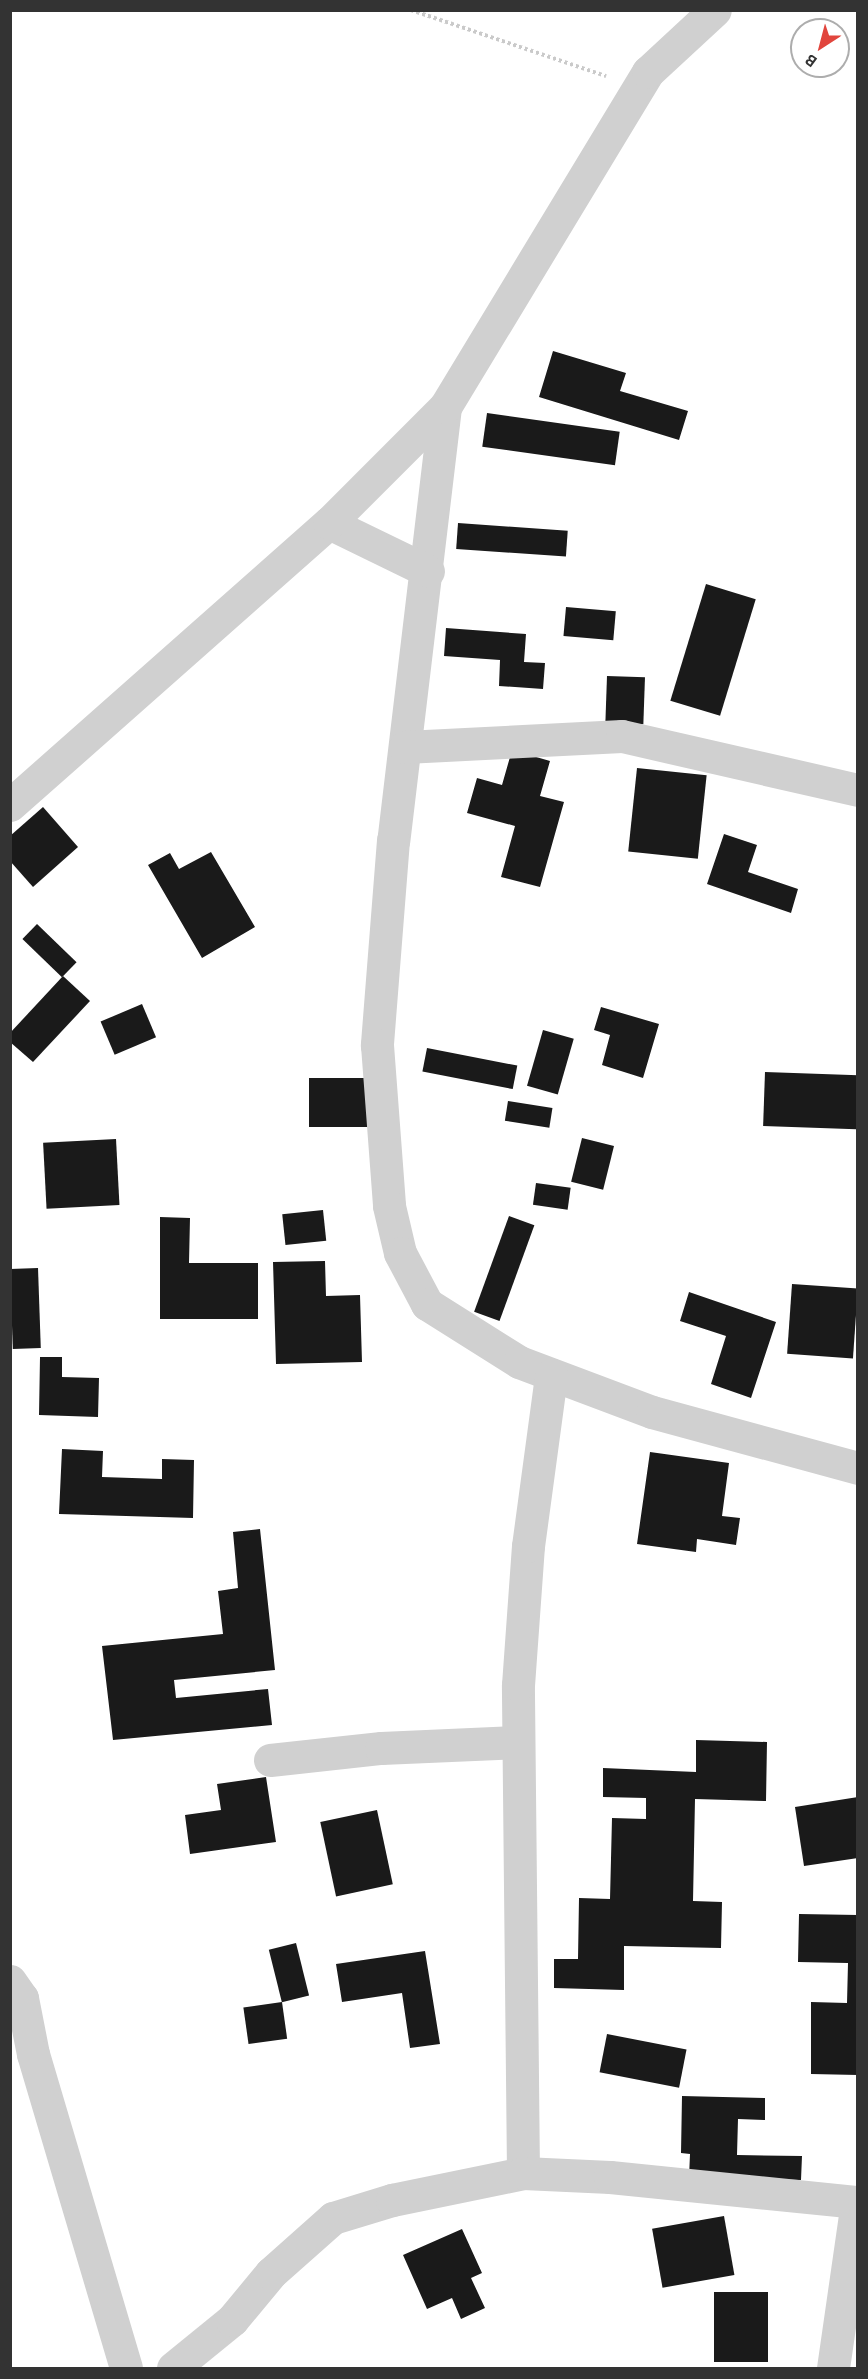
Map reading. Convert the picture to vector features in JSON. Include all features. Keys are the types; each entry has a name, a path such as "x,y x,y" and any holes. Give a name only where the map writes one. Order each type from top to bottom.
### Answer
{"street":[{"path":"10,805 329,523 445,407 638,87 715,10"},
{"path":"445,407 428,572 405,747 377,1045 391,1215 400,1252 427,1304 519,1362 551,1376 652,1412 858,1468"},
{"path":"329,523 428,572"},
{"path":"405,747 622,736 858,790"},
{"path":"523,2173 517,1742 528,1546 551,1376"},
{"path":"270,1760 381,1748 517,1742"},
{"path":"10,1981 22,1998 33,2054 126,2368"},
{"path":"173,2368 232,2320 271,2273 333,2218 392,2200 523,2173 610,2177 857,2202 833,2368"}],"path":[{"path":"411,10 638,87"}],"building":[{"path":"553,351 626,373 620,391 688,411 679,440 539,397"},
{"path":"487,413 620,432 615,465 482,447"},
{"path":"458,523 568,531 566,557 456,549"},
{"path":"706,584 756,599 720,716 670,701"},
{"path":"566,607 616,611 613,640 563,636"},
{"path":"446,628 526,634 524,662 545,663 543,689 499,686 500,660 444,656"},
{"path":"607,676 645,677 643,724 605,723"},
{"path":"512,750 550,761 540,796 564,802 540,887 501,877 515,826 467,813 477,778 502,785"},
{"path":"637,768 707,775 698,859 628,852"},
{"path":"43,807 78,847 33,887 10,861 10,836"},
{"path":"724,834 757,845 748,872 798,889 791,913 707,884"},
{"path":"211,852 255,927 202,958 148,865 170,853 179,869"},
{"path":"37,924 77,962 62,977 22,939"},
{"path":"63,976 90,1001 33,1062 10,1042 10,1033"},
{"path":"142,1004 156,1037 115,1055 101,1022"},
{"path":"601,1007 659,1024 643,1078 602,1065 610,1035 594,1030"},
{"path":"543,1030 574,1039 558,1095 527,1086"},
{"path":"427,1048 517,1066 513,1089 422,1072"},
{"path":"765,1072 858,1075 856,1129 763,1126"},
{"path":"309,1078 370,1078 370,1127 309,1127"},
{"path":"508,1101 552,1108 549,1128 505,1121"},
{"path":"582,1138 614,1146 603,1190 571,1182"},
{"path":"116,1139 119,1205 47,1209 43,1143"},
{"path":"536,1183 571,1188 568,1210 533,1205"},
{"path":"323,1210 326,1241 285,1245 282,1214"},
{"path":"509,1216 534,1225 499,1321 474,1312"},
{"path":"160,1217 190,1218 189,1263 258,1263 258,1319 160,1319"},
{"path":"325,1261 326,1296 360,1295 362,1362 276,1364 273,1262"},
{"path":"38,1268 41,1348 13,1349 10,1269"},
{"path":"792,1284 858,1289 853,1358 787,1354"},
{"path":"689,1292 776,1322 751,1398 711,1384 726,1336 680,1321"},
{"path":"40,1357 62,1357 62,1377 99,1378 98,1417 39,1415"},
{"path":"62,1449 103,1451 102,1477 162,1479 162,1459 194,1460 193,1518 59,1514"},
{"path":"650,1452 729,1463 722,1516 740,1518 736,1545 697,1539 696,1552 637,1544"},
{"path":"260,1529 275,1670 174,1680 176,1698 268,1689 272,1725 113,1740 102,1646 223,1634 218,1591 238,1588 233,1532"},
{"path":"696,1740 767,1742 766,1801 695,1799 693,1901 722,1902 721,1948 624,1946 624,1990 554,1988 554,1959 578,1959 579,1898 610,1899 612,1818 646,1819 646,1798 603,1797 603,1768 696,1772"},
{"path":"266,1777 276,1842 190,1854 185,1815 221,1810 217,1784"},
{"path":"858,1797 858,1858 804,1866 795,1807"},
{"path":"377,1810 393,1884 336,1896 320,1822"},
{"path":"799,1914 858,1915 858,2075 811,2074 811,2002 847,2003 848,1963 798,1962"},
{"path":"296,1943 309,1995 282,2002 269,1950"},
{"path":"425,1951 440,2044 410,2048 402,1993 342,2002 336,1964"},
{"path":"282,2002 287,2039 249,2044 243,2007"},
{"path":"607,2034 687,2049 679,2088 600,2072"},
{"path":"682,2096 765,2098 765,2120 738,2119 737,2155 802,2156 801,2180 689,2177 690,2154 681,2153"},
{"path":"724,2216 734,2275 663,2288 652,2229"},
{"path":"462,2229 482,2273 471,2278 485,2308 461,2319 452,2298 427,2309 403,2255"},
{"path":"714,2292 768,2292 768,2362 714,2362"}]}
